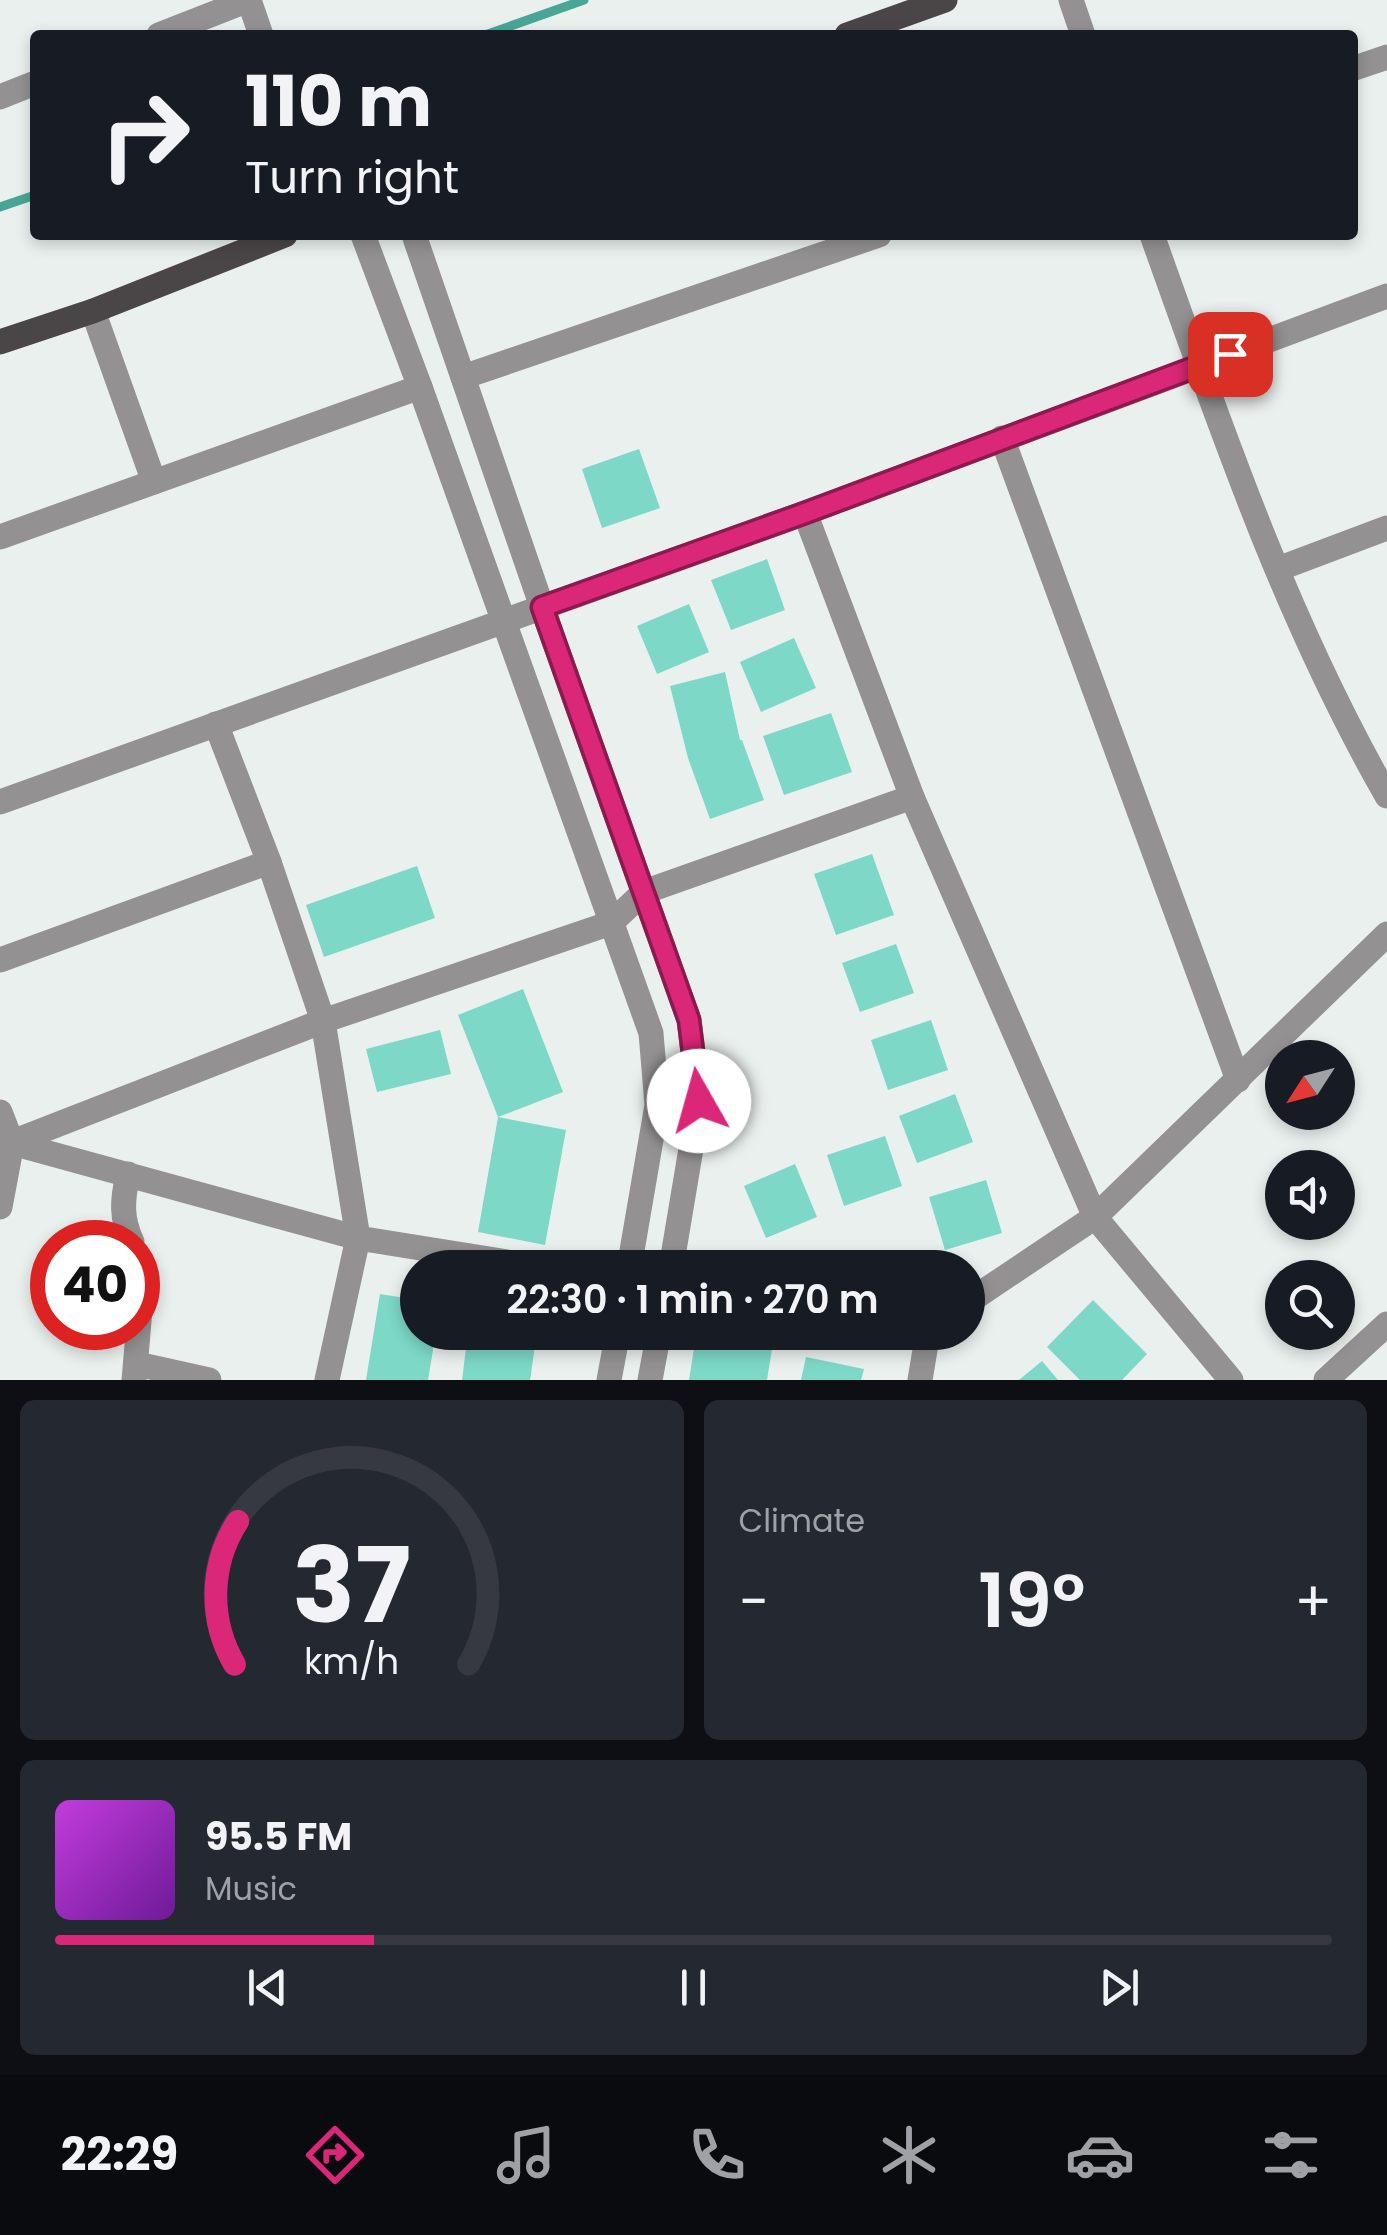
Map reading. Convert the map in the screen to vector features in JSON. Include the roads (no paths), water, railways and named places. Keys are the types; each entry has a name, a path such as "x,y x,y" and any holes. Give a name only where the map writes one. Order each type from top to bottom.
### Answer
{"main road":[{"path":"862,30 945,0"},
{"path":"0,342 93,311 272,240"}],"street":[{"path":"171,30 249,0 260,30"},
{"path":"1071,0 1081,30"},
{"path":"1358,67 1387,57"},
{"path":"0,97 30,85"},
{"path":"365,240 651,1034 657,1105 633,1250"},
{"path":"416,240 689,1020 699,1101 674,1250"},
{"path":"463,377 864,240"},
{"path":"1154,240 1198,366 1278,569 1328,685 1387,796"},
{"path":"0,802 805,513 1387,296"},
{"path":"93,311 154,482"},
{"path":"0,537 420,387"},
{"path":"1002,438 1238,1080"},
{"path":"805,513 912,797 1094,1216 1230,1380"},
{"path":"1278,569 1387,528"},
{"path":"216,724 269,862 323,1021 358,1238 327,1380"},
{"path":"6,1145 323,1021 611,922 644,892 912,797"},
{"path":"0,960 269,862"},
{"path":"985,1290 1094,1216 1387,934"},
{"path":"0,1112 6,1145 0,1207"},
{"path":"6,1145 128,1174 358,1238 433,1250"},
{"path":"124,1220 122,1203 128,1174"},
{"path":"1326,1380 1387,1324"},
{"path":"610,1380 615,1350"},
{"path":"650,1380 656,1350"},
{"path":"920,1380 925,1350"},
{"path":"135,1372 209,1380"}],"waterway":[{"path":"499,30 584,0"},
{"path":"0,207 30,197"}]}
